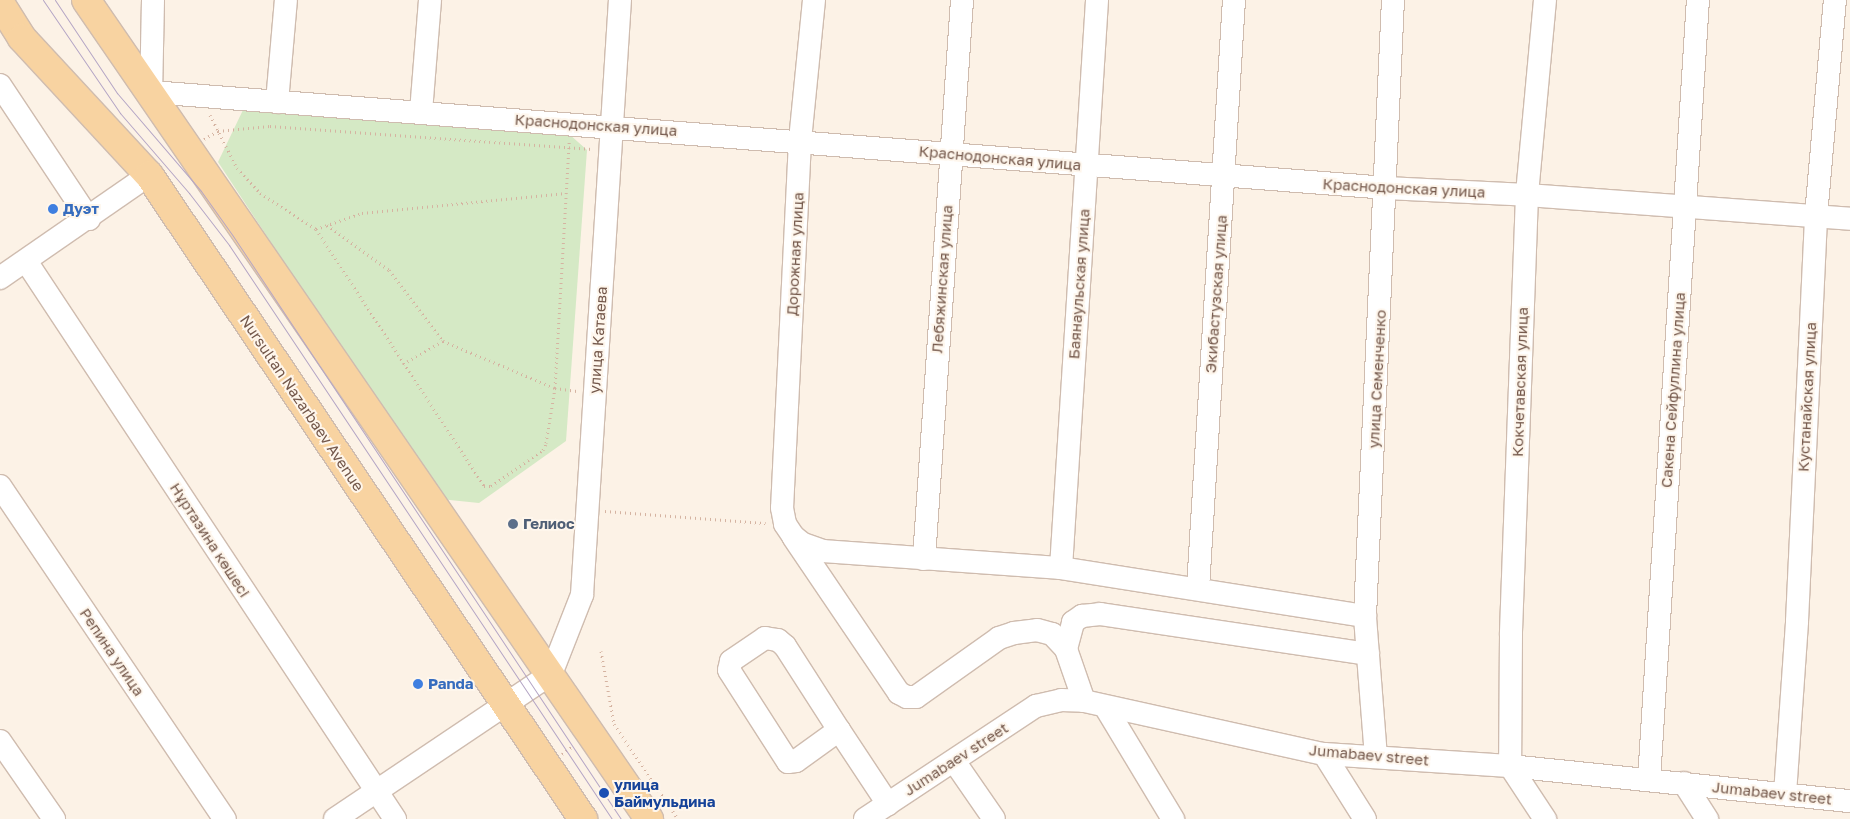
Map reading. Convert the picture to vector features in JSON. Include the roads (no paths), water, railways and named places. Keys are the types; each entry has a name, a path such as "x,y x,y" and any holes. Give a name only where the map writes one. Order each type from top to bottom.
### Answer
{"main road":[{"path":"86,0 649,819"},
{"name":"Nursultan Nazarbaev Avenue","path":"0,3 22,38 149,176 583,819"}],"street":[{"path":"151,92 154,0"},
{"path":"277,102 286,0"},
{"path":"421,112 430,0"},
{"name":"улица Катаева","path":"551,674 582,595 620,0"},
{"name":"Дорожная улица","path":"787,523 800,141 814,0"},
{"name":"Лебяжинская улица","path":"924,559 950,154 962,0"},
{"name":"Баянаульская улица","path":"1061,568 1096,0"},
{"name":"Экибастузская улица","path":"1198,588 1234,0"},
{"name":"улица Семенченко","path":"1376,757 1365,616 1386,188 1392,0"},
{"name":"Кокчетавская улица","path":"1510,766 1511,635 1527,195 1544,0"},
{"name":"Сакена Сейфуллина улица","path":"1649,780 1698,0"},
{"name":"Кустанайская улица","path":"1785,794 1797,621 1816,216 1835,0"},
{"path":"0,85 89,219"},
{"name":"Краснодонская улица","path":"151,92 611,126 1086,166 1386,188 1527,195 1850,219"},
{"path":"0,278 89,219 149,176"},
{"name":"Нұртазина көшесі","path":"26,261 395,819"},
{"name":"Репина улица","path":"0,486 224,819"},
{"path":"787,523 803,544 823,551 1061,568 1198,588 1365,616"},
{"path":"787,523 899,693 907,697 916,697 998,638 1014,632 1037,630 1052,634 1066,649 1084,701"},
{"path":"1066,649 1072,622 1082,616 1100,614 1368,654"},
{"path":"839,730 796,762 788,762 729,670 731,661 765,638 778,640 839,730 888,804"},
{"path":"335,819 551,674"},
{"name":"Jumabaev street","path":"866,819 1036,706 1061,700 1084,701 1106,708 1324,754 1510,766 1850,801"},
{"path":"1106,708 1174,819"},
{"path":"0,741 54,819"},
{"path":"1324,754 1365,819"},
{"path":"954,761 994,819"},
{"path":"1510,766 1545,819"},
{"path":"1684,783 1707,819"}],"tram line":[{"path":"43,0 120,113 189,193 229,245 612,819"},
{"path":"55,0 117,93 201,191 233,236 621,819"}],"place":[{"name":"Дуэт","path":"53,209"},
{"name":"Гелиос","path":"513,524"},
{"name":"Panda","path":"418,684"},
{"name":"улица Баймульдина","path":"604,793"}]}
